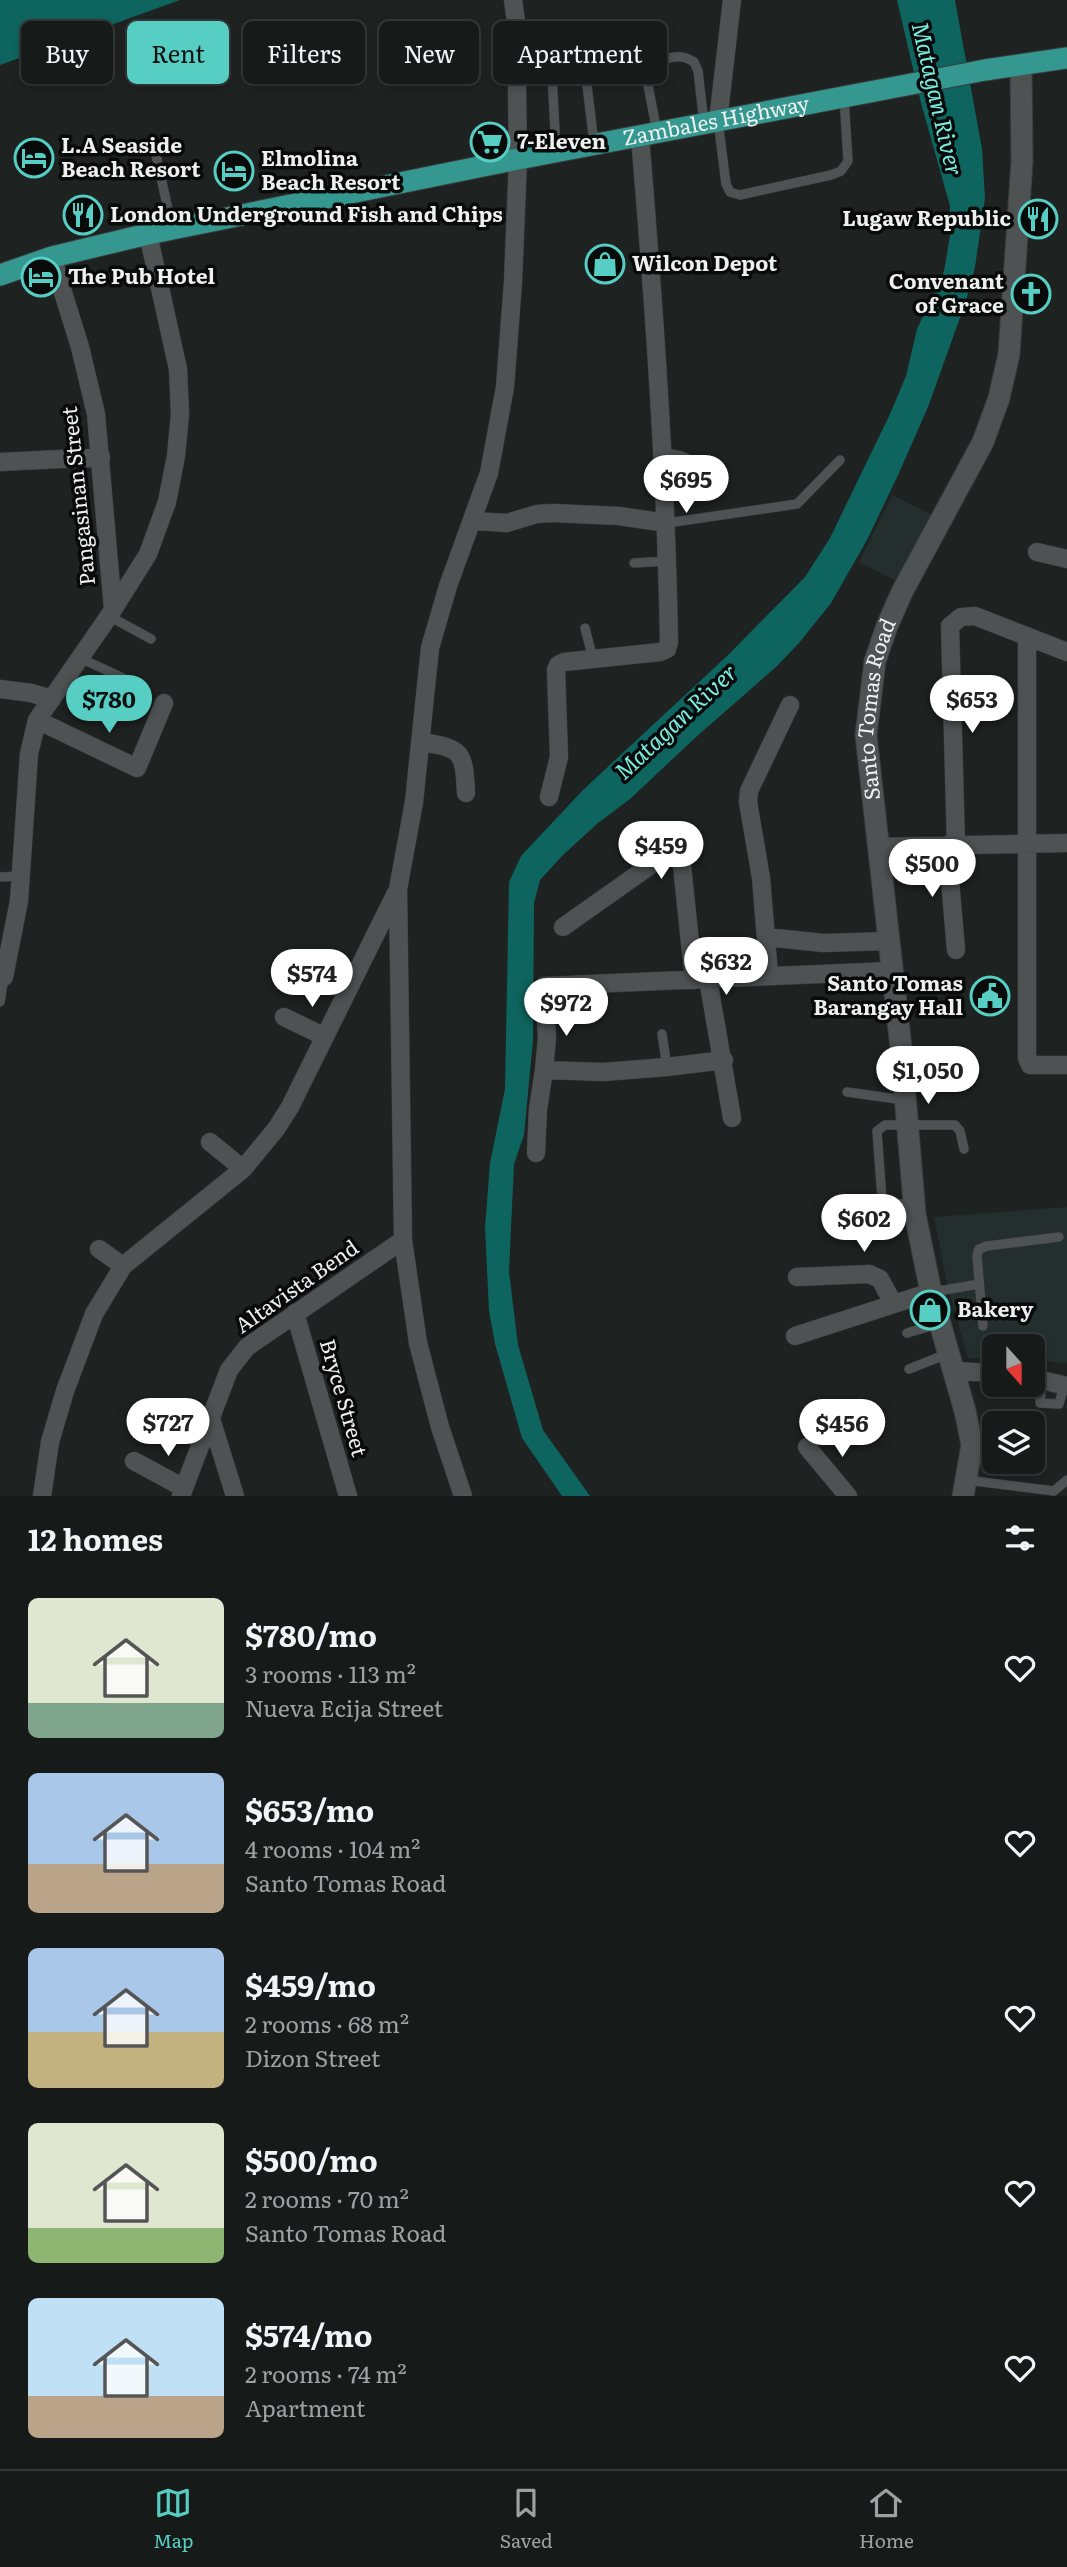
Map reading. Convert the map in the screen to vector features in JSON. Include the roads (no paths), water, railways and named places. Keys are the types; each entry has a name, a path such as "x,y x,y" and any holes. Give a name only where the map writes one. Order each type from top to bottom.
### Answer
{"main road":[{"name":"Zambales Highway","path":"0,275 52,257 172,229 517,159 985,70 1067,58"}],"street":[{"path":"463,1496 440,1427 418,1343 403,1240 398,889 408,842 430,648 447,586 489,474 505,387 513,282 517,159 516,22 513,0"},
{"path":"711,122 732,0"},
{"name":"Santo Tomas Road","path":"965,1488 972,1445 931,1292 914,1203 906,1100 866,735 875,661 887,626 902,592 984,442 999,398 1009,354 1022,161 1021,65"},
{"path":"549,797 559,757 558,665 667,649 670,642 667,523 661,452 648,135"},
{"path":"2,977 19,901 29,754 37,720 148,554 167,502 176,457 180,414 178,369 148,234"},
{"name":"Pangasinan Street","path":"52,257 80,346 96,414 111,613"},
{"path":"1,457 101,457"},
{"path":"473,521 507,523 537,514 553,513 620,516 667,523"},
{"path":"1037,552 1067,559"},
{"path":"956,950 951,845 950,626 961,617 975,616 1067,652"},
{"path":"1027,636 1027,1058 1030,1065 1036,1067 1067,1066"},
{"path":"0,690 31,693 52,699"},
{"path":"37,720 137,768 164,703"},
{"path":"769,975 761,878 748,802 749,791 790,705"},
{"path":"421,742 450,746 461,757 465,769 466,793"},
{"path":"877,847 1067,843"},
{"path":"563,927 666,855 677,855 682,866 701,980 724,1060 732,1118"},
{"path":"42,1496 50,1442 65,1391 94,1314 123,1266 243,1169 276,1129 290,1107 398,889"},
{"path":"767,937 822,943 888,941"},
{"path":"536,1153 538,1110 547,1038 544,986 891,971"},
{"path":"284,1017 323,1036"},
{"path":"544,1070 603,1072 667,1068 724,1060"},
{"path":"210,1142 243,1169"},
{"name":"Altavista Bend","path":"182,1492 229,1370 247,1347 403,1240"},
{"path":"99,1249 123,1266"},
{"path":"797,1277 869,1273 880,1279 893,1303"},
{"path":"795,1336 931,1292"},
{"name":"Bryce Street","path":"295,1313 348,1496"},
{"path":"951,1362 982,1370"},
{"path":"1045,1381 1066,1386"},
{"path":"211,1419 235,1496"},
{"path":"807,1447 848,1496"},
{"path":"134,1461 182,1492"}],"lane":[{"path":"556,152 551,56 556,49 564,47 579,48 583,52 594,145"},
{"path":"648,135 647,80 652,66 666,57 677,56 694,62 726,184 730,192 740,195 831,176 841,171 848,161 844,97"},
{"path":"165,143 156,155 172,229"},
{"path":"661,452 689,457 703,481"},
{"path":"667,523 797,504 840,460"},
{"path":"634,563 668,561"},
{"path":"111,613 151,639"},
{"path":"585,628 593,659"},
{"path":"80,658 123,678"},
{"path":"638,837 656,862"},
{"path":"0,877 22,876"},
{"path":"0,1002 2,977"},
{"path":"662,1034 667,1068"},
{"path":"847,1092 906,1100"},
{"path":"914,1203 884,1203 877,1131 885,1125 955,1125 960,1131 964,1149"},
{"path":"983,1326 976,1256 979,1250 987,1246 1059,1237"},
{"path":"931,1292 979,1284"},
{"path":"906,1333 940,1323"},
{"path":"909,1370 951,1362"},
{"path":"965,1488 1054,1491 1067,1480"}],"water":[{"path":"0,0 180,0 113,24 113,21 21,21 21,57 0,65"},
{"name":"Matagan River","path":"897,0 955,0 982,149 985,198 975,267 966,301 928,407 867,540 831,603 777,666 630,799 598,823 563,855 540,880 534,903 533,1040 524,1135 514,1164 509,1272 518,1345 543,1430 590,1496 562,1496 522,1438 495,1344 489,1311 485,1228 490,1163 505,1089 509,882 521,856 583,790 728,655 805,577 830,538 890,414 906,376 917,329 944,271 950,235 950,206 921,103"}],"place":[{"name":"7-Eleven","path":"490,142"},
{"name":"L.A Seaside Beach Resort","path":"34,158"},
{"name":"Elmolina Beach Resort","path":"234,171"},
{"name":"London Underground Fish and Chips","path":"83,215"},
{"name":"Lugaw Republic","path":"1038,219"},
{"name":"Wilcon Depot","path":"605,264"},
{"name":"The Pub Hotel","path":"41,277"},
{"name":"Convenant of Grace","path":"1031,294"},
{"name":"Santo Tomas Barangay Hall","path":"990,996"},
{"name":"Bakery","path":"930,1310"}]}
